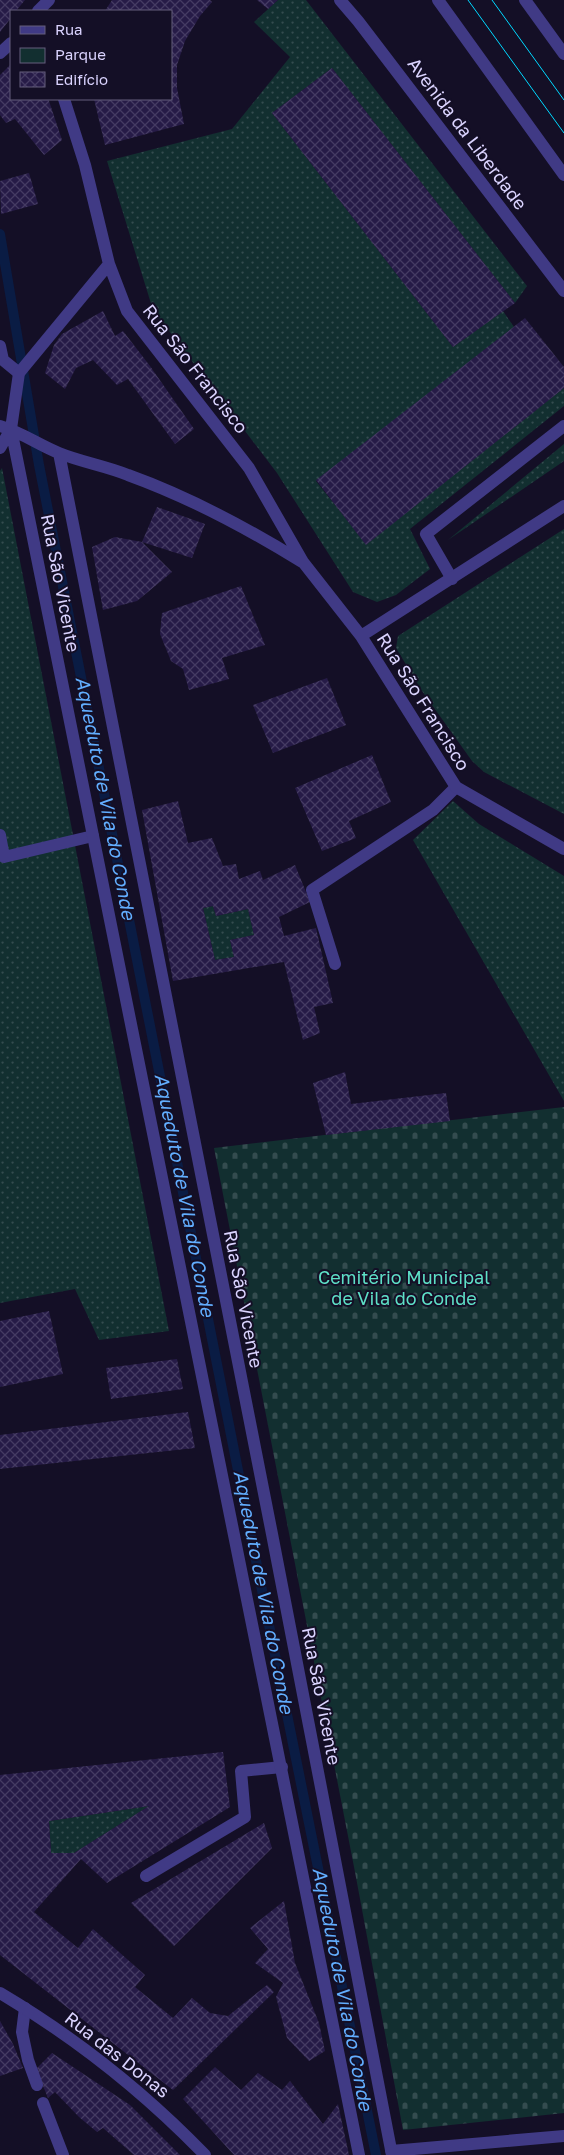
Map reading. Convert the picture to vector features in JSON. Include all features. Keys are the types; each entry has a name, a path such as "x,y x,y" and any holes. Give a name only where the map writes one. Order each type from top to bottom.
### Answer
{"street":[{"path":"39,10 48,0"},
{"name":"Avenida da Liberdade","path":"340,0 564,292"},
{"path":"438,0 564,175"},
{"path":"525,0 564,54"},
{"path":"0,53 10,44"},
{"name":"Rua São Francisco","path":"64,100 85,165 109,264 128,312 249,468 303,562 361,636 456,787 564,849"},
{"path":"0,448 19,373 109,264"},
{"path":"0,346 3,360 19,373"},
{"path":"452,579 426,534 564,426"},
{"name":"Rua São Francisco","path":"5,428 59,453 128,475 200,505 251,530 303,562"},
{"name":"Rua São Vicente","path":"5,428 93,836 359,2155"},
{"name":"Rua São Vicente","path":"59,453 392,2153"},
{"path":"361,636 564,506"},
{"path":"335,964 312,890 433,810 456,787"},
{"path":"0,834 4,856 93,836"},
{"path":"146,1876 245,1817 241,1771 282,1767"},
{"name":"Rua das Donas","path":"0,1992 95,2056 141,2092 205,2155"},
{"path":"25,2008 22,2032 28,2060 37,2085"},
{"path":"13,2044 22,2032"},
{"path":"43,2102 63,2155"},
{"path":"392,2153 564,2136"}],"green space":[{"path":"278,0 306,0 527,286 515,303 332,68 272,113 453,347 503,311 514,327 316,481 366,544 564,388 564,406 410,529 430,569 396,595 377,602 353,592 277,473 153,310 107,161 232,129 290,57 254,22"},
{"path":"564,444 564,461 448,540"},
{"path":"2,468 169,1331 99,1340 75,1289 0,1303 0,471"},
{"path":"564,529 564,814 484,772 472,761 422,691 396,648 398,636"},
{"path":"453,801 479,824 564,876 564,1101 413,840"},
{"path":"213,906 216,916 248,909 254,935 230,940 234,957 215,960 203,908"},
{"name":"Cemitério Municipal de Vila do Conde","path":"564,1107 564,2113 403,2130 355,1872 214,1148"},
{"path":"149,1806 74,1853 51,1853 49,1821"}],"building":[{"path":"0,0 25,0 17,10 10,10 10,19 0,32"},
{"path":"112,0 210,0 212,2 200,16 185,41 177,65 177,88 184,124 105,145 94,100 172,100 172,10 106,10"},
{"path":"257,0 278,0 268,9"},
{"path":"10,65 10,100 48,100 62,140 44,155 15,119 6,123 0,115 0,75"},
{"path":"332,68 515,303 453,347 272,113"},
{"path":"29,173 38,204 1,214 0,181"},
{"path":"103,311 115,336 123,331 194,429 175,444 128,379 117,385 93,360 76,368 65,389 45,373 54,345 62,334"},
{"path":"525,318 564,367 564,388 366,545 316,480"},
{"path":"157,507 205,524 192,558 142,542"},
{"path":"115,537 142,542 172,572 137,601 103,610 92,547"},
{"path":"241,586 265,645 222,658 229,679 189,690 183,669 171,661 160,634 162,613"},
{"path":"327,678 346,725 273,753 253,705"},
{"path":"372,755 391,802 349,821 356,838 322,851 295,788"},
{"path":"178,801 188,843 212,838 223,866 236,864 239,879 260,871 263,880 295,865 310,902 279,917 284,936 316,928 333,1003 314,1007 320,1033 303,1040 284,962 173,981 142,810","holes":["213,906 216,916 248,909 254,935 230,940 234,957 215,960 203,908"]},
{"path":"345,1072 351,1104 446,1093 450,1121 326,1135 313,1083"},
{"path":"49,1311 63,1374 0,1387 0,1321"},
{"path":"177,1359 183,1389 111,1399 106,1368"},
{"path":"188,1412 195,1448 0,1469 0,1435"},
{"path":"223,1752 230,1807 107,1883 81,1859 34,1912 78,1948 93,1929 145,1975 135,1987 173,2018 192,1998 210,2013 228,2016 267,1985 274,1992 173,2090 0,1955 0,1775","holes":["149,1806 74,1853 51,1853 49,1821"]},
{"path":"264,1823 272,1848 174,1946 131,1903"},
{"path":"284,1901 295,1963 319,2023 325,2051 309,2061 287,2038 276,1997 283,1983 255,1963 268,1949 250,1928"},
{"path":"0,2021 13,2044 23,2068 0,2076"},
{"path":"52,2053 130,2105 180,2155 134,2155 103,2128 97,2132 79,2117 55,2092 48,2098 36,2069"},
{"path":"215,2067 241,2090 258,2073 282,2090 290,2081 323,2124 338,2104 349,2155 234,2155 183,2099"}],"waterway":[{"name":"Aqueduto de Vila do Conde","path":"0,234 39,465 251,1536 376,2155"}],"tram line":[{"path":"468,0 564,133"},
{"path":"492,0 564,100"}]}
